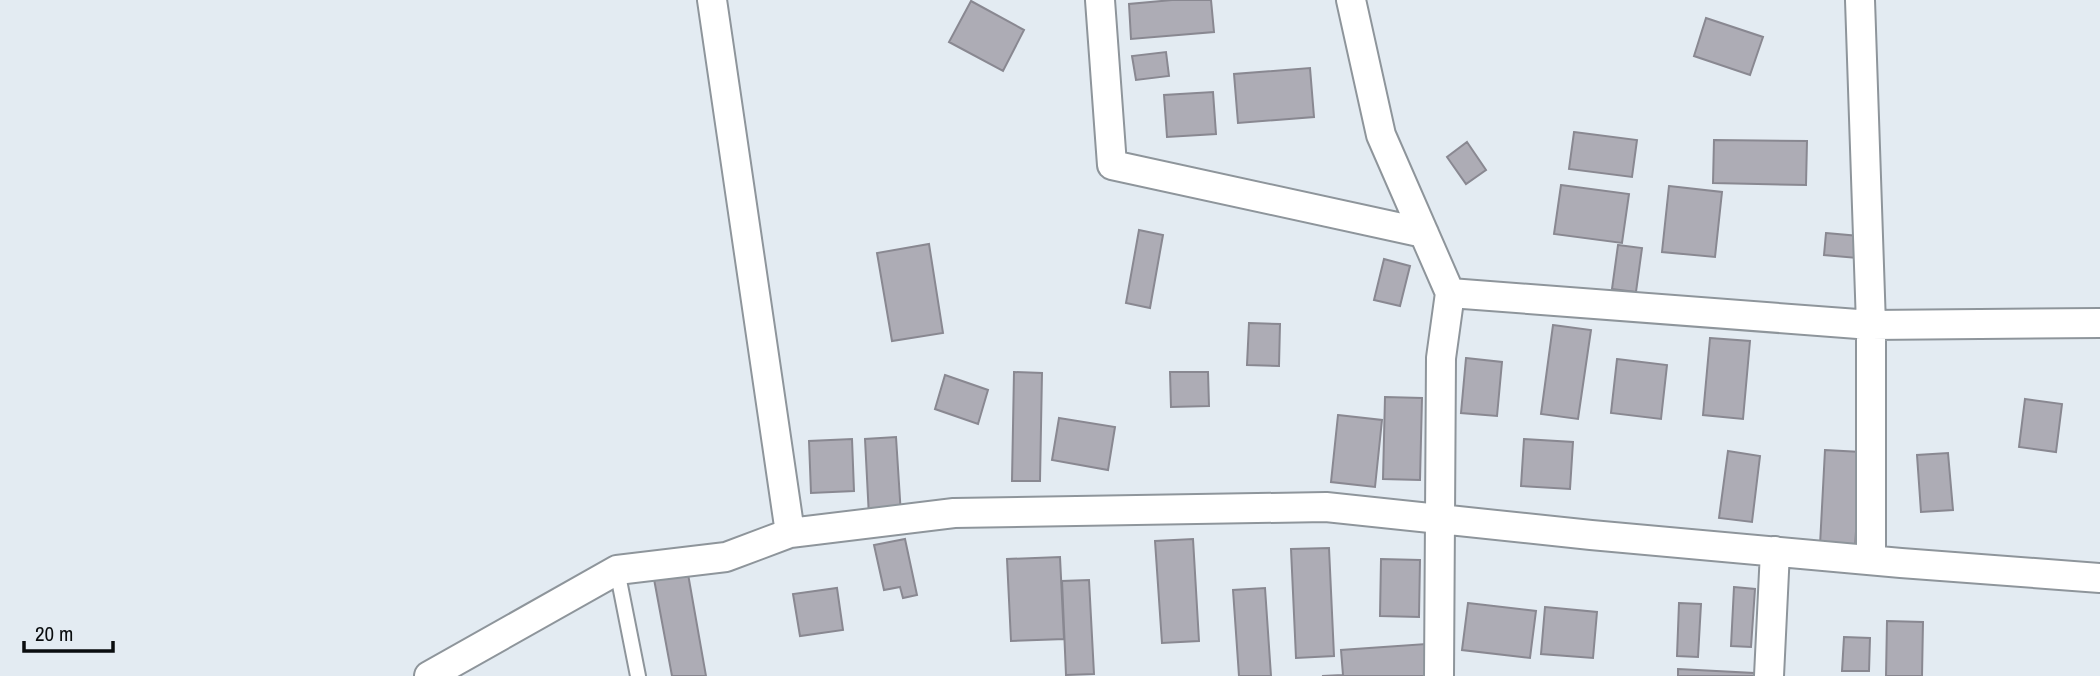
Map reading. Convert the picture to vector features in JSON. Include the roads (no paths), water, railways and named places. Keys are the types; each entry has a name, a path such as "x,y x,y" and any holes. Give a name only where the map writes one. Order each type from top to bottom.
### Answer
{"street":[{"path":"712,0 790,533"},
{"path":"1100,0 1112,165 1424,233"},
{"path":"1351,0 1381,135 1450,293 1441,358 1439,676"},
{"path":"1860,0 1871,325 1871,559"},
{"path":"1450,293 1871,325 2100,323"},
{"path":"429,676 617,570 726,557 790,533 954,513 1326,507 1591,535 2100,578"},
{"path":"1769,676 1775,551"}],"lane":[{"path":"617,570 638,676"}]}
